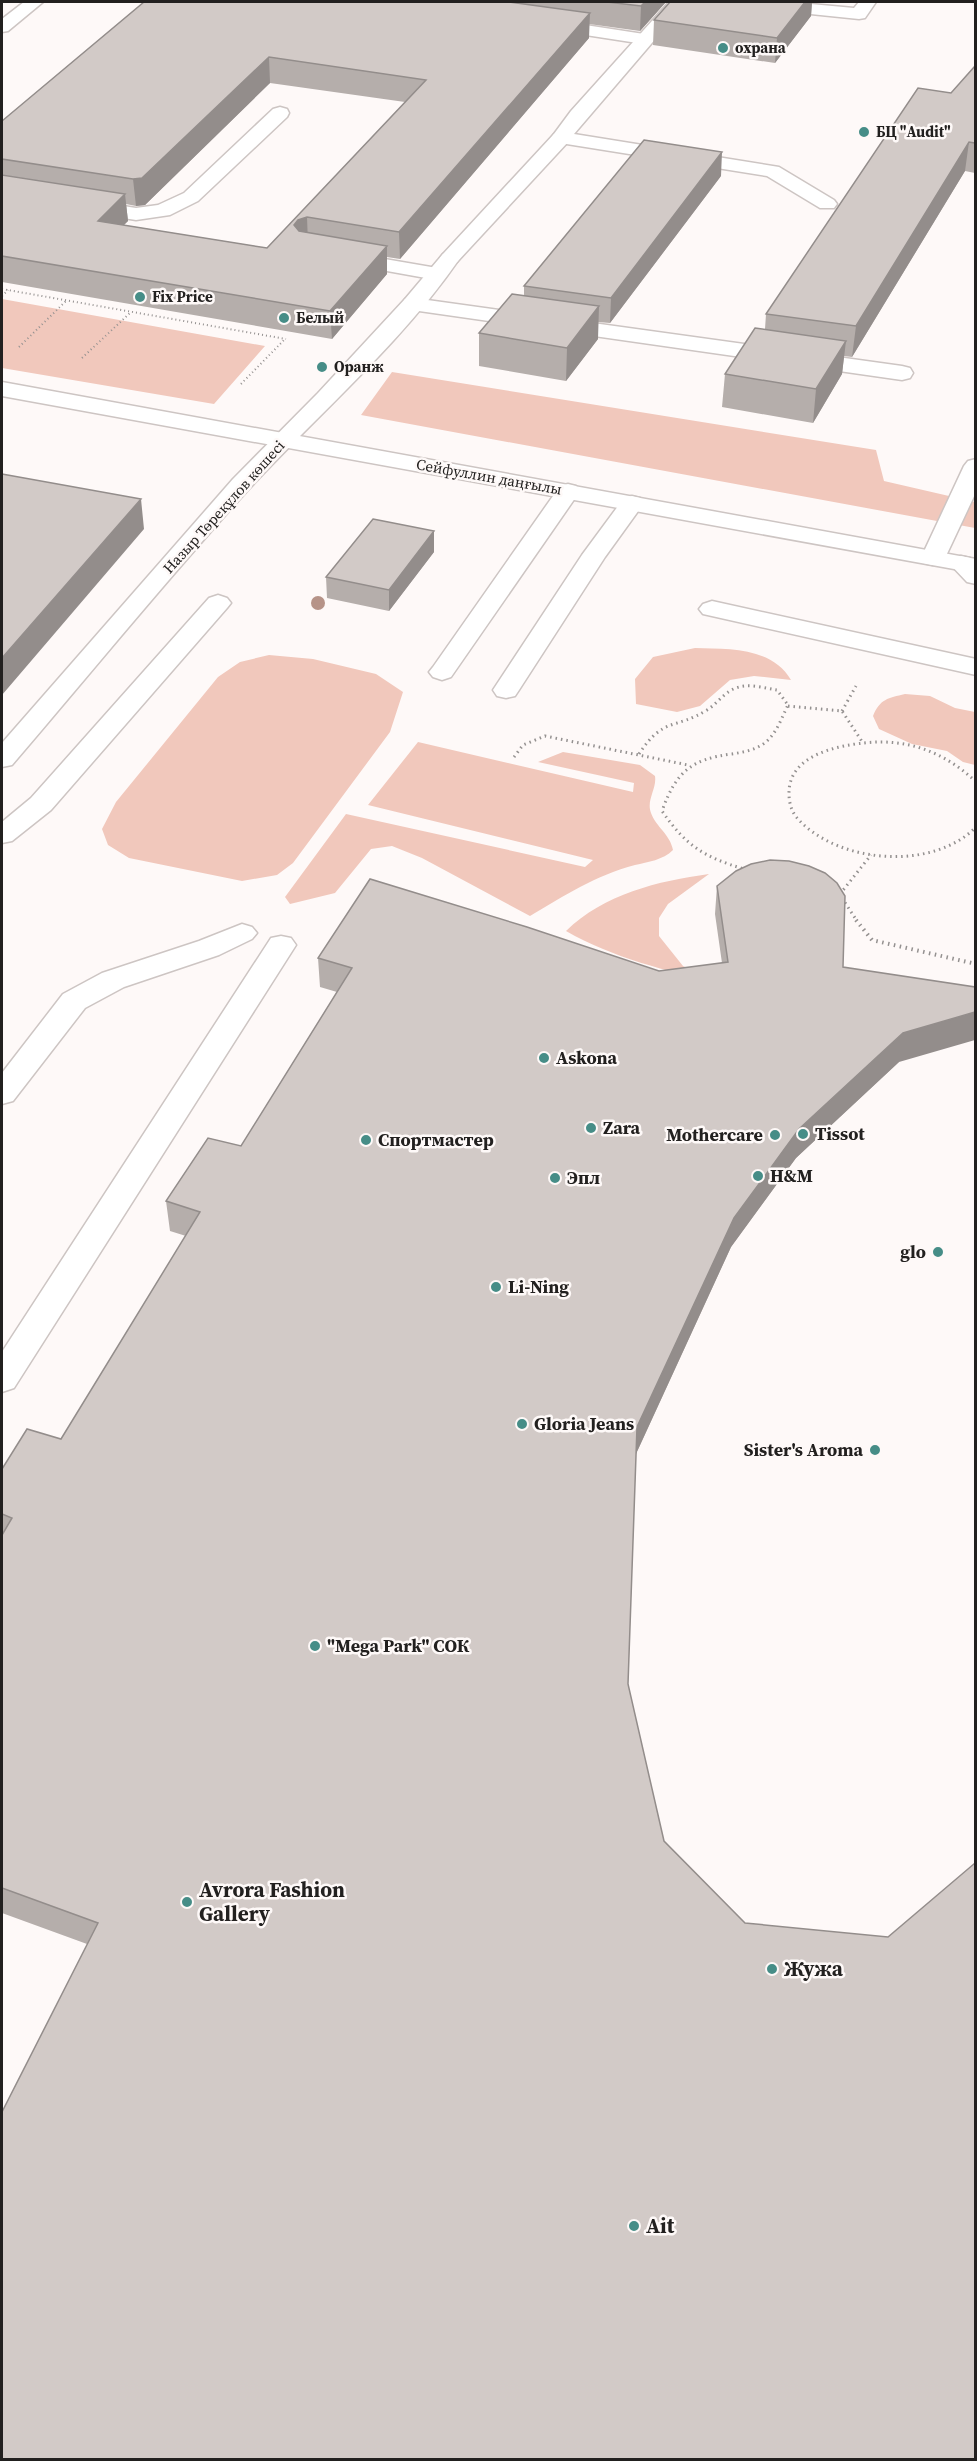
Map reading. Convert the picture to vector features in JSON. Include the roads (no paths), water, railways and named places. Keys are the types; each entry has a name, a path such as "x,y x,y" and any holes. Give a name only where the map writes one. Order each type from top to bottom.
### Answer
{"street":[{"path":"2,27 34,2"},
{"path":"678,2 561,138 772,171 827,204"},
{"path":"743,2 859,14 867,2"},
{"path":"534,22 644,39"},
{"path":"2,193 136,214 163,211 191,197 279,113"},
{"name":"Назыр Төреқұлов көшесі","path":"3,755 241,484 413,304 443,266 561,138"},
{"path":"320,254 443,266"},
{"path":"413,304 902,373"},
{"name":"Сейфуллин даңғылы","path":"2,389 933,558 971,569"},
{"path":"933,558 975,466"},
{"path":"442,672 568,491"},
{"path":"506,690 594,555 632,503"},
{"path":"2,835 41,804 218,603"},
{"path":"712,609 975,667"},
{"path":"2,1094 74,1001 112,980 208,948 242,933"},
{"path":"2,1379 281,945"}],"place":[{"name":"охрана","path":"723,48"},
{"name":"БЦ \"Audit\"","path":"864,132"},
{"name":"Fix Price","path":"140,297"},
{"name":"Белый","path":"284,318"},
{"name":"Оранж","path":"322,367"},
{"name":"Askona","path":"544,1058"},
{"name":"Zara","path":"591,1128"},
{"name":"Tissot","path":"803,1134"},
{"name":"Mothercare","path":"775,1135"},
{"name":"Спортмастер","path":"366,1140"},
{"name":"H&M","path":"758,1176"},
{"name":"Эпл","path":"555,1178"},
{"name":"glo","path":"938,1252"},
{"name":"Li-Ning","path":"496,1287"},
{"name":"Gloria Jeans","path":"522,1424"},
{"name":"Sister's Aroma","path":"875,1450"},
{"name":"\"Mega Park\" СОК","path":"315,1646"},
{"name":"Avrora Fashion Gallery","path":"187,1902"},
{"name":"Жужа","path":"772,1969"},
{"name":"Ait","path":"634,2226"}]}
